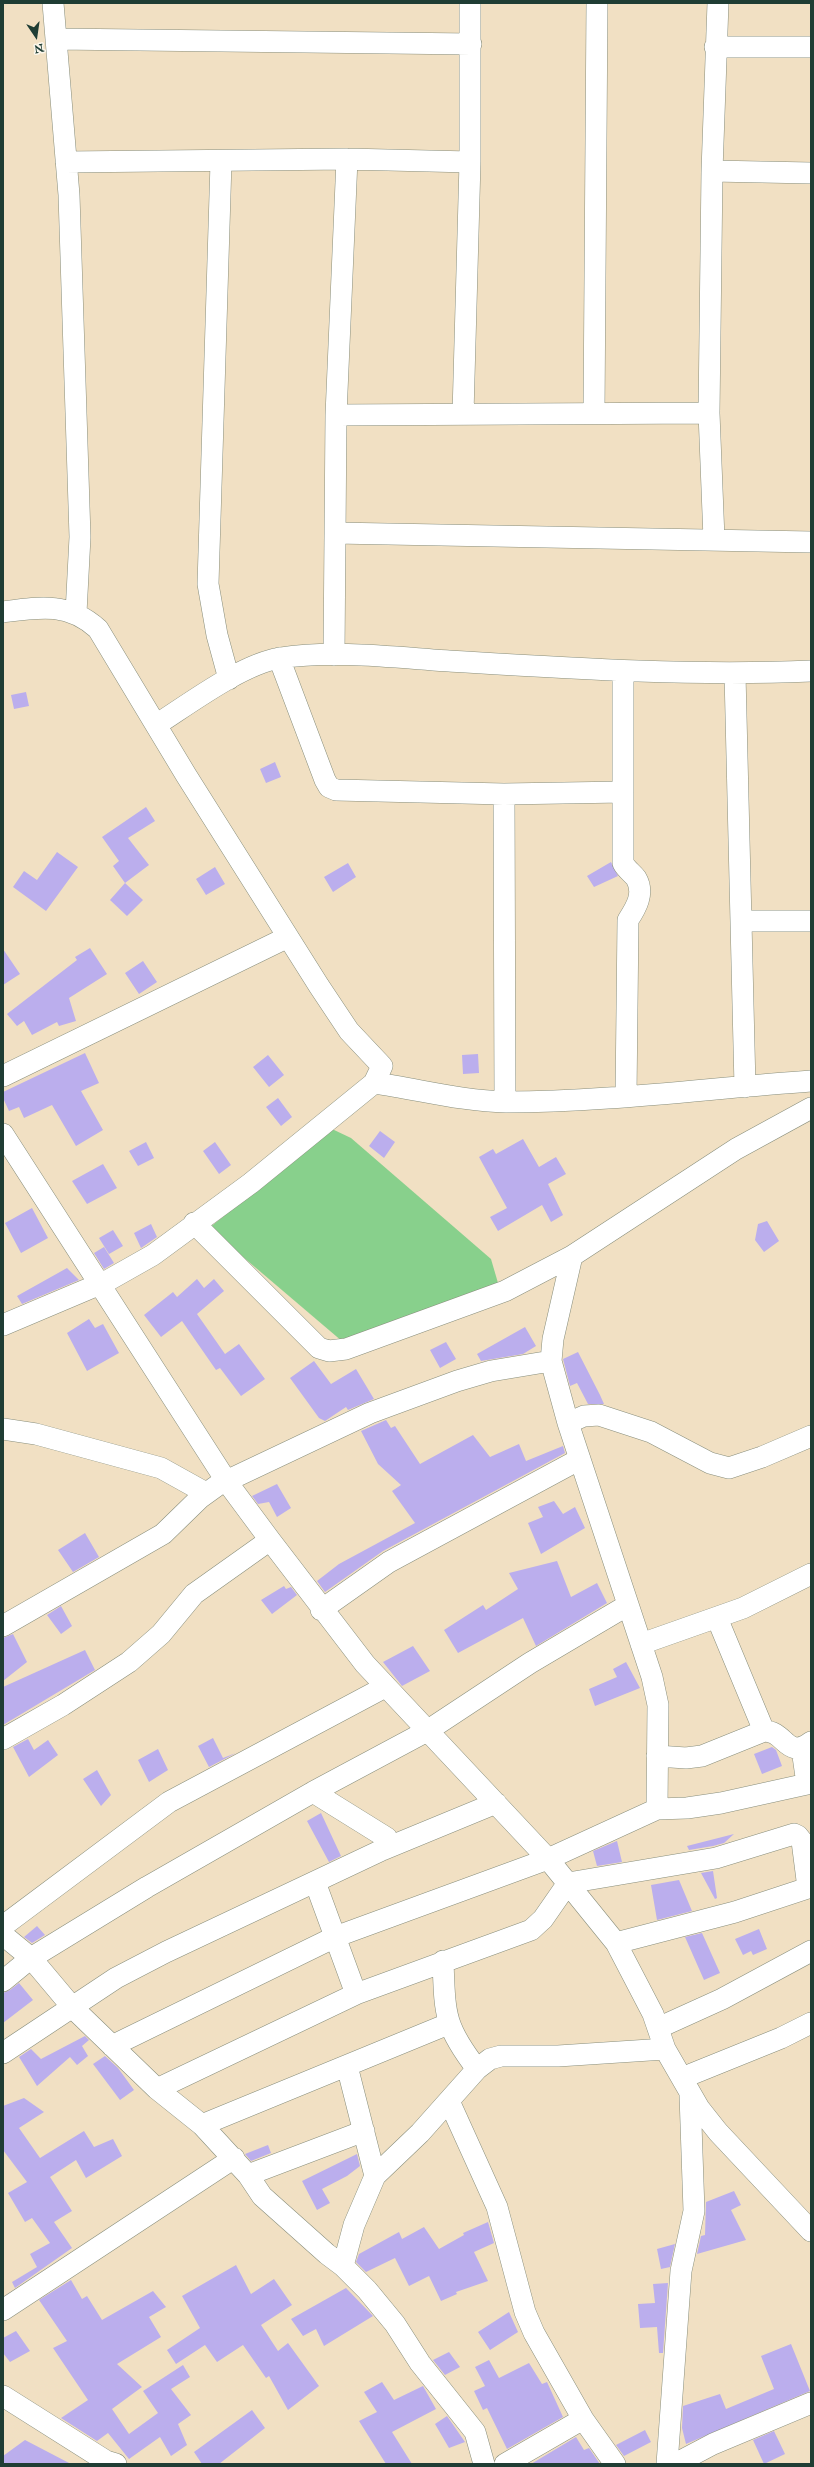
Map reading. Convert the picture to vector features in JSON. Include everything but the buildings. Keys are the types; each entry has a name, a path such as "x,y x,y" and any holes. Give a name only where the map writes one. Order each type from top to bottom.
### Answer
{"street":[{"path":"53,3 66,162 80,537 76,613"},
{"path":"463,414 470,162 470,3"},
{"path":"594,413 597,3"},
{"path":"714,540 709,413 712,171 715,47 718,3"},
{"path":"56,39 471,44"},
{"path":"715,47 811,47"},
{"path":"66,162 221,162 347,159 470,162"},
{"path":"334,655 336,415 347,159"},
{"path":"221,162 208,584 217,635 229,679"},
{"path":"712,171 811,173"},
{"path":"336,415 709,413"},
{"path":"334,533 811,542"},
{"path":"3,612 46,606 76,613 98,629 288,938 349,1031 382,1066 374,1083 252,1183 194,1223 153,1255 98,1284 3,1325"},
{"path":"156,725 229,679 257,665 279,658 334,655 622,671 735,674 811,671"},
{"path":"279,658 330,787 336,790 504,794 623,792"},
{"path":"622,671 623,863 636,878 640,892 638,905 628,920 626,1096"},
{"path":"735,674 745,1087"},
{"path":"504,794 505,1102"},
{"path":"741,920 811,921"},
{"path":"3,1076 288,938"},
{"path":"374,1083 463,1099 505,1102 626,1096 811,1081"},
{"path":"194,1223 319,1348 330,1351 346,1349 505,1292 572,1256 736,1149 811,1108"},
{"path":"3,1134 98,1284 227,1482 321,1610 385,1687 548,1859 616,1943 634,1974 666,2049 686,2085 718,2132 811,2231"},
{"path":"572,1256 553,1339 551,1361 568,1423 652,1677 658,1705 657,1809"},
{"path":"3,1626 163,1534 206,1493 227,1482 370,1413 464,1379 491,1371 551,1361"},
{"path":"568,1423 584,1416 599,1415 651,1432 710,1463 729,1468 754,1460 811,1436"},
{"path":"3,1430 36,1434 161,1468 206,1493"},
{"path":"321,1610 389,1562 580,1459"},
{"path":"3,1739 63,1705 130,1662 161,1634 194,1594 270,1540"},
{"path":"641,1644 743,1608 811,1574"},
{"path":"3,1981 31,1958 147,1887 313,1792 427,1731 530,1662 628,1605"},
{"path":"717,1618 764,1731"},
{"path":"3,1926 169,1802 385,1687"},
{"path":"112,2046 335,1937 548,1859 657,1809 687,1808 721,1803 807,1784 806,1745 789,1746 773,1732 764,1731 702,1756 686,1758 657,1756"},
{"path":"313,1792 387,1838 382,1850"},
{"path":"3,2053 73,2008 116,1978 166,1952 382,1850 496,1803"},
{"path":"157,2089 356,1994 531,1930 543,1920 568,1883 716,1858 794,1834 802,1841 809,1888 735,1912 616,1943"},
{"path":"315,1882 356,1994"},
{"path":"3,1935 31,1958 73,2008 157,2089 202,2125 248,2174 262,2196 327,2254 343,2266 395,2324 420,2362 475,2432 484,2464"},
{"path":"658,2028 722,1998 811,1951"},
{"path":"443,1961 444,2004 448,2024 457,2043 477,2069"},
{"path":"686,2085 811,2023"},
{"path":"202,2125 448,2024"},
{"path":"343,2266 354,2225 375,2176 449,2101 477,2069 490,2059 501,2056 558,2056 666,2049"},
{"path":"347,2066 375,2176"},
{"path":"667,2464 681,2271 694,2211 686,2085"},
{"path":"449,2101 497,2207 525,2312 531,2326 583,2419 615,2464"},
{"path":"248,2174 364,2131"},
{"path":"3,2310 234,2158"},
{"path":"3,2396 106,2461 116,2464"},
{"path":"675,2464 713,2444 811,2403"},
{"path":"506,2464 583,2419"}],"green space":[{"path":"332,1129 351,1138 491,1259 498,1283 343,1342 209,1228"}]}
